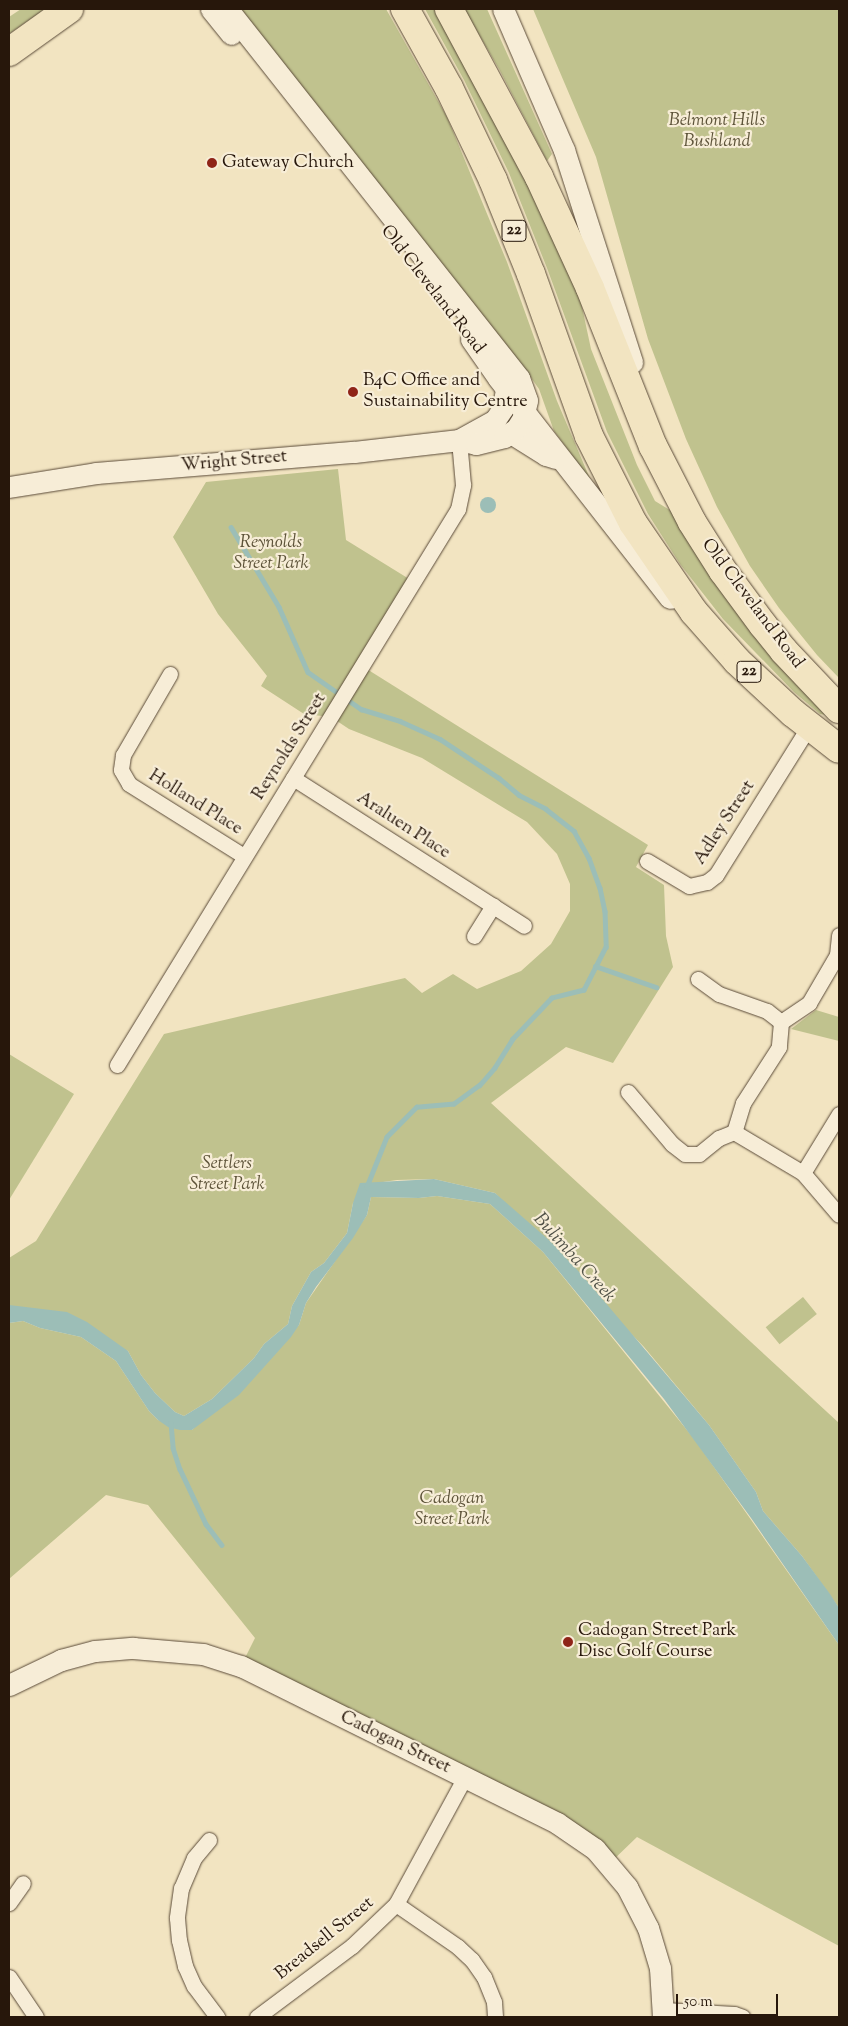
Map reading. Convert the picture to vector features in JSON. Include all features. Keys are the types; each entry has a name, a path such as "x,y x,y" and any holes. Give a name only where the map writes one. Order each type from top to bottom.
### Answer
{"highway":[{"path":"9,52 69,9"},
{"name":"Old Cleveland Road","path":"405,9 449,88 493,180 531,274 579,409 602,464 649,549 694,612 737,661 809,726 839,749"},
{"name":"Old Cleveland Road","path":"449,9 495,91 539,177 590,288 666,472 706,546 723,572 784,651 839,709"}],"main road":[{"name":"Old Cleveland Road","path":"211,9 480,350 506,390 673,602 694,612"},
{"path":"228,9 519,378 527,400 525,413 519,425 510,433 546,455 561,459"},
{"path":"503,9 564,150 633,365 627,380"},
{"name":"Wright Street","path":"459,440 495,420 503,408 506,390"},
{"name":"Wright Street","path":"9,487 96,474 354,452 459,440 476,444 495,440 510,433"},
{"name":"Cadogan Street","path":"9,1686 61,1660 95,1651 133,1648 203,1654 241,1666 557,1823 595,1849 627,1887 648,1928 660,1968 664,2014"}],"street":[{"name":"Reynolds Street","path":"117,1065 458,509 463,485 459,440"},
{"name":"Holland Place","path":"170,674 123,755 121,770 129,784 244,856"},
{"name":"Adley Street","path":"647,861 689,886 707,882 716,875 809,726"},
{"name":"Araluen Place","path":"293,778 524,926"},
{"path":"474,936 493,906"},
{"path":"780,1022 809,1003 837,955 839,935"},
{"path":"698,979 719,994 767,1011 780,1022"},
{"path":"734,1132 743,1104 779,1047 780,1022"},
{"path":"628,1092 672,1144 685,1154 699,1154 719,1138 734,1132"},
{"path":"802,1173 839,1114"},
{"path":"734,1132 802,1173 839,1215"},
{"name":"Breadsell Street","path":"258,2017 352,1946 396,1904 465,1777"},
{"path":"209,1840 194,1858 184,1881 177,1918 179,1940 185,1966 194,1986 217,2017"},
{"path":"9,1903 23,1882"},
{"path":"396,1904 458,1947 472,1960 484,1977 494,2002 495,2017"},
{"path":"9,1977 36,2017"},
{"path":"664,2014 734,2014 743,2017"}],"green space":[{"path":"21,9 45,9 9,34 9,17"},
{"path":"241,9 386,9 447,117 507,262 557,401 591,481 554,431 539,389 527,372"},
{"path":"425,9 434,9 501,128 579,293 591,349 637,465 655,501 673,512 827,715 820,714 794,692 723,619 680,564 648,514 607,432 547,268 509,173 464,80"},
{"path":"464,9 487,9 552,154 547,161 499,69"},
{"name":"Belmont Hills Bushland","path":"533,9 839,9 839,678 817,655 779,608 750,566 717,507 686,439 648,339 596,157"},
{"name":"Settlers Street Park","path":"338,469 346,540 414,582 362,666 648,845 636,867 664,885 666,936 673,967 613,1063 566,1047 491,1103 839,1423 839,1608 802,1556 763,1511 756,1492 709,1425 644,1347 495,1193 434,1179 397,1180 383,1182 353,1203 347,1233 324,1263 311,1272 292,1306 288,1324 264,1344 254,1358 212,1399 184,1416 175,1412 155,1393 141,1375 128,1351 9,1306 9,1258 36,1241 164,1034 405,978 422,993 453,974 477,989 521,971 551,944 570,911 570,884 557,854 527,822 422,758 349,729 331,717 304,714 261,686 267,676 218,614 173,537 206,482"},
{"path":"816,1010 839,1017 839,1041 791,1029"},
{"path":"9,1054 74,1094 9,1200"},
{"name":"Cadogan Street Park","path":"437,1196 490,1204 543,1252 695,1440 839,1645 839,1946 637,1837 609,1864 595,1849 241,1666 255,1638 148,1505 106,1495 9,1579 9,1323 23,1321 40,1328 81,1337 116,1361 149,1411 158,1420 192,1430 299,1325 306,1303 367,1215 371,1197 419,1198"},
{"path":"803,1297 817,1314 780,1344 766,1327"}],"water":[{"path":"488,497 496,505 488,513 480,505"},
{"path":"434,1179 495,1193 550,1241 582,1275 709,1425 756,1492 763,1511 802,1556 830,1594 839,1608 839,1645 751,1518 664,1399 543,1252 490,1204 437,1196 419,1198 371,1197 367,1215 353,1238 306,1303 299,1325 291,1337 239,1395 192,1430 168,1427 158,1420 149,1411 116,1361 81,1337 40,1328 23,1321 9,1323 9,1305 67,1312 87,1322 128,1351 141,1375 155,1393 175,1412 184,1416 212,1399 254,1358 264,1344 288,1324 292,1306 311,1272 324,1263 347,1233 353,1203 360,1183"}],"waterway":[{"path":"231,527 279,607 308,672 361,709 400,721 440,739 499,778 519,795 546,809 574,831 589,858 600,888 605,911 606,947 584,990 552,998 513,1039 495,1068 480,1085 454,1104 417,1107 387,1137 367,1187"},
{"path":"595,966 656,987"},
{"path":"171,1423 173,1448 180,1469 206,1524 222,1545"}],"place":[{"name":"Gateway Church","path":"212,163"},
{"name":"B4C Office and Sustainability Centre","path":"353,392"},
{"name":"Cadogan Street Park Disc Golf Course","path":"568,1642"}],"park label":[{"name":"Reynolds Street Park","path":"271,554"}],"water label":[{"name":"Bulimba Creek","path":"574,1258"}]}
